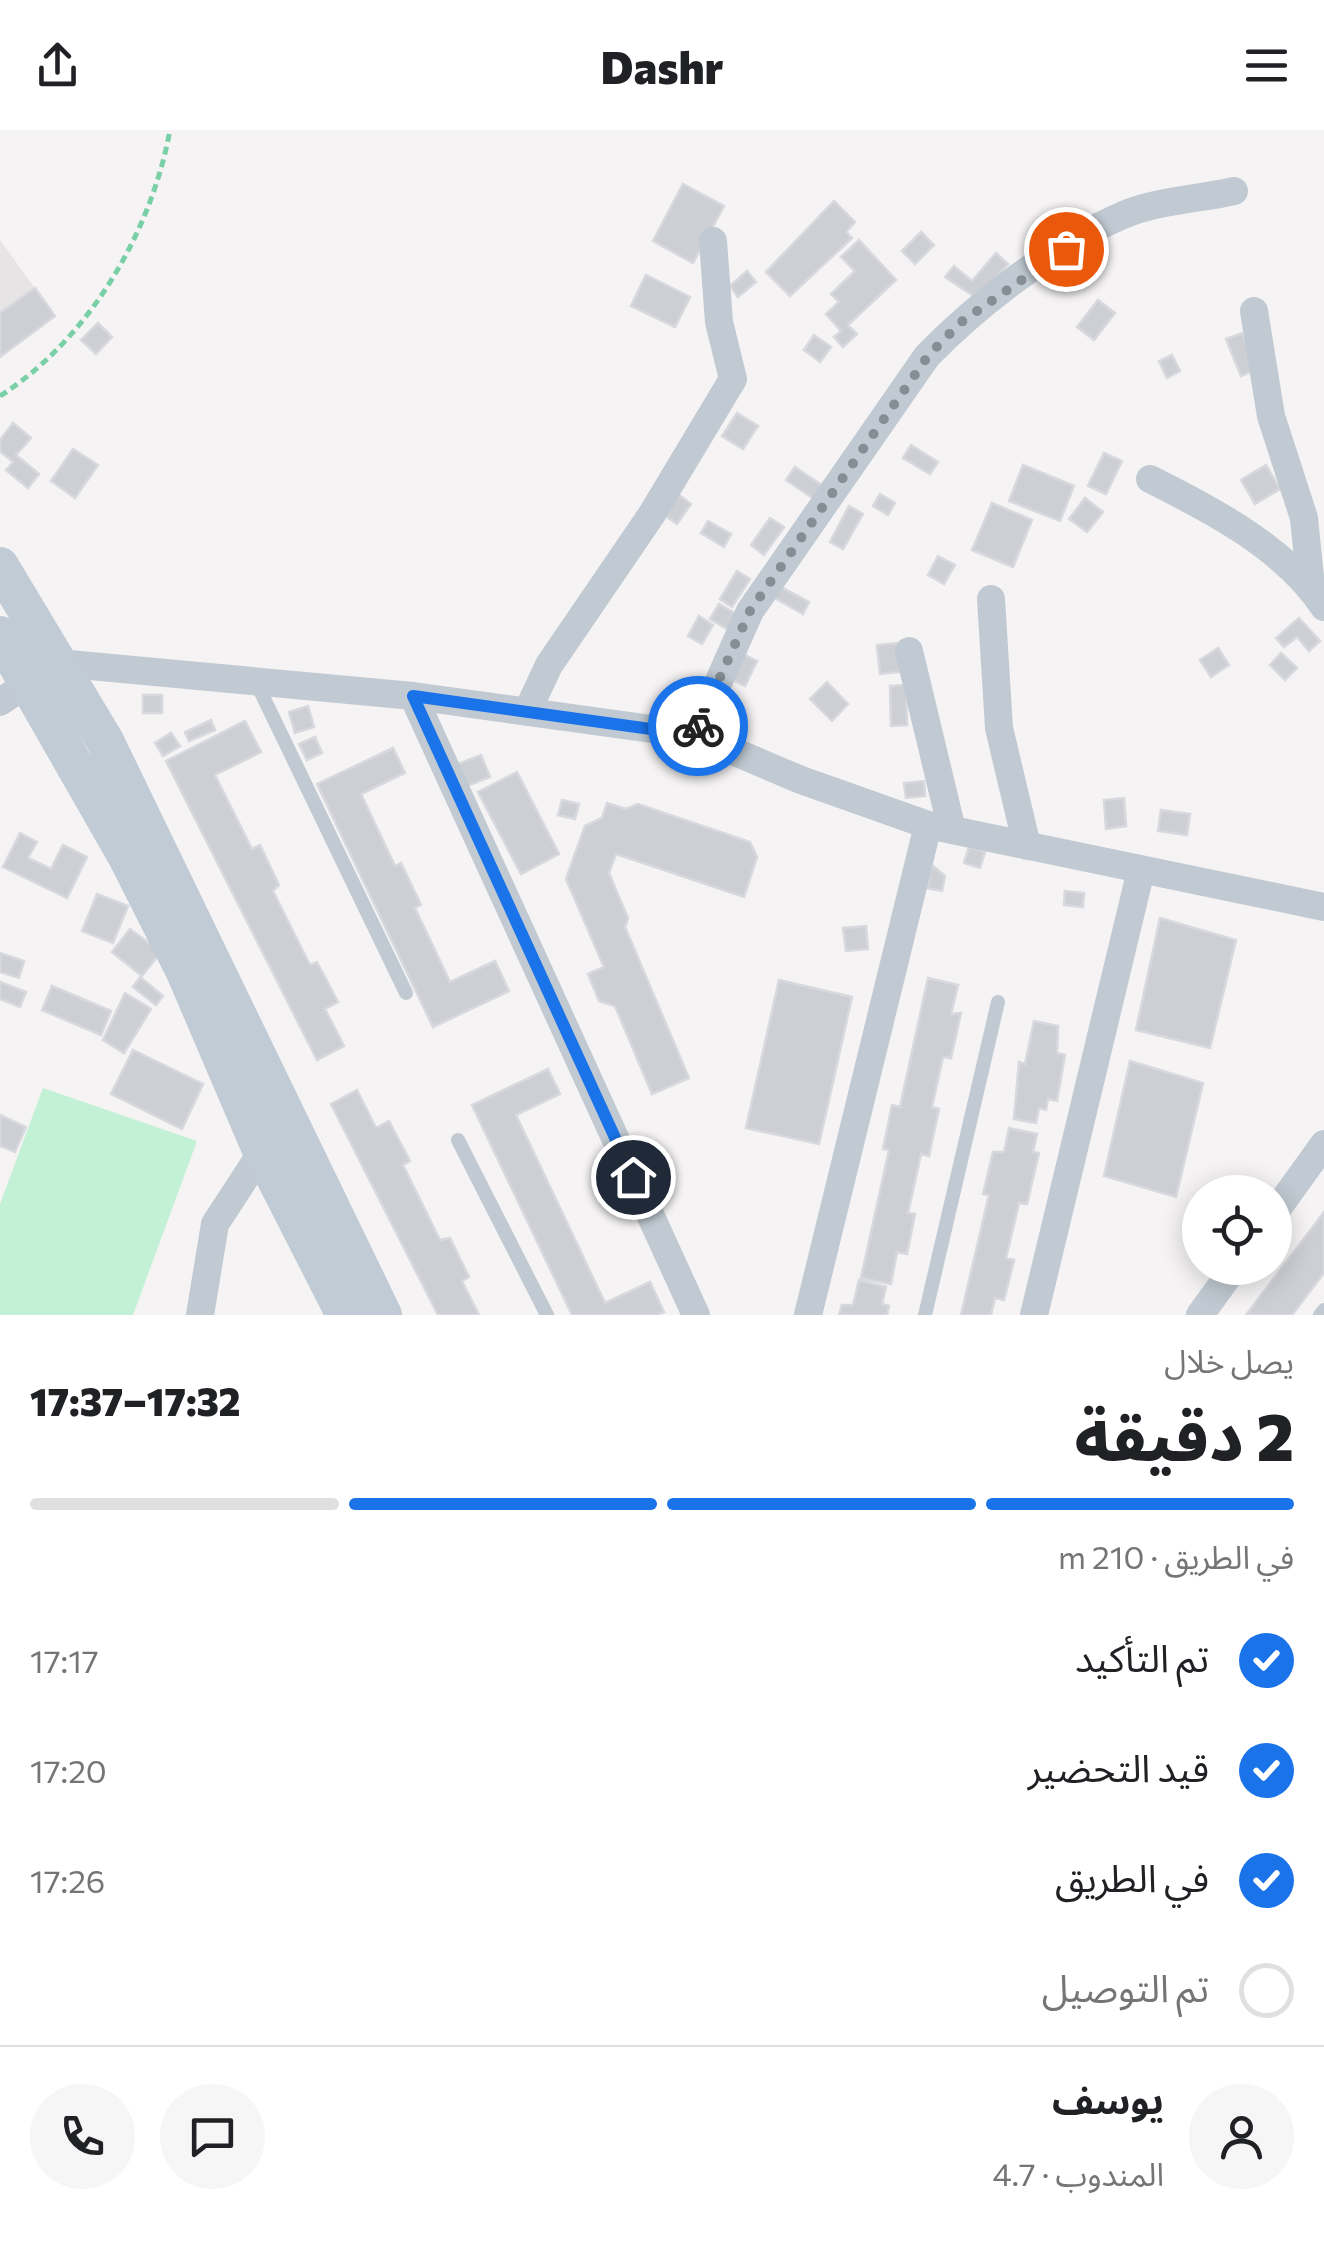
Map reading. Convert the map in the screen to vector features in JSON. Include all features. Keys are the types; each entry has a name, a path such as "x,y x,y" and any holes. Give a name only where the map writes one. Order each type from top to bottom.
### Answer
{"main road":[{"path":"0,566 29,682"},
{"path":"0,635 286,1157 382,1315"},
{"path":"286,1157 345,1315"}],"street":[{"path":"694,735 750,611 928,356 960,323 1038,266 1122,214 1234,191"},
{"path":"527,712 550,665 652,514 733,379 719,322 713,241"},
{"path":"1254,311 1270,416 1304,518 1318,597"},
{"path":"1150,479 1219,514 1318,597"},
{"path":"991,599 1000,728 1027,846"},
{"path":"808,1315 940,828 910,651"},
{"path":"29,682 258,684 413,696 694,735 801,780 940,828 1324,907"},
{"path":"413,696 696,1315"},
{"path":"1034,1315 1141,870"},
{"path":"1292,1188 1324,1144"},
{"path":"200,1315 215,1224 286,1157"},
{"path":"1200,1315 1222,1285"}],"lane":[{"path":"258,684 406,993"},
{"path":"925,1315 998,1002"},
{"path":"458,1140 547,1315"}],"path":[{"path":"0,396 61,346 104,291 138,232 170,130"}],"shaded area":[{"path":"0,240 55,316 0,357"}],"green space":[{"path":"43,1088 197,1141 133,1315 0,1315 0,1204"}],"building":[{"path":"683,184 724,206 693,263 653,241"},
{"path":"834,201 855,222 846,232 852,238 790,296 766,272"},
{"path":"921,232 934,245 915,264 902,251"},
{"path":"859,240 896,280 848,325 857,334 843,347 834,337 841,331 826,314 839,302 831,294 855,271 841,257"},
{"path":"996,253 1008,264 978,299 945,277 954,266 972,281"},
{"path":"747,271 756,282 738,297 730,286"},
{"path":"646,275 690,297 675,327 631,306"},
{"path":"35,288 55,316 0,357 0,313"},
{"path":"1098,300 1115,313 1094,340 1077,327"},
{"path":"98,323 112,337 96,354 81,340"},
{"path":"1242,333 1257,369 1241,376 1226,339"},
{"path":"814,335 831,347 820,362 804,350"},
{"path":"1172,355 1180,371 1167,378 1159,361"},
{"path":"737,413 758,426 743,449 722,436"},
{"path":"13,423 31,438 16,455 39,474 28,488 6,470 13,462 0,451 0,440"},
{"path":"911,445 938,462 930,474 903,458"},
{"path":"73,449 98,465 75,498 51,481"},
{"path":"1104,453 1122,461 1106,494 1088,486"},
{"path":"1023,465 1074,486 1060,521 1009,501"},
{"path":"1266,465 1280,489 1255,504 1241,480"},
{"path":"795,467 826,488 817,501 786,480"},
{"path":"675,492 691,504 677,524 661,513"},
{"path":"880,494 895,503 888,515 873,506"},
{"path":"1085,498 1103,512 1087,532 1069,519"},
{"path":"992,503 1032,520 1013,567 972,550"},
{"path":"849,506 863,514 843,549 830,542"},
{"path":"770,518 784,527 764,555 751,545"},
{"path":"708,521 731,534 724,547 701,533"},
{"path":"938,556 955,565 944,584 928,575"},
{"path":"737,571 750,579 732,607 720,599"},
{"path":"772,582 809,602 803,614 766,593"},
{"path":"719,604 738,615 729,630 710,619"},
{"path":"699,616 713,625 702,644 688,636"},
{"path":"1299,618 1320,641 1309,651 1297,637 1284,647 1276,638"},
{"path":"897,643 900,672 880,674 877,645"},
{"path":"1218,648 1229,665 1211,677 1200,660"},
{"path":"741,653 757,661 745,686 728,678"},
{"path":"1281,653 1297,668 1285,680 1270,665"},
{"path":"827,682 848,704 832,721 810,699"},
{"path":"906,685 907,725 891,726 890,686"},
{"path":"143,695 162,695 162,713 143,713"},
{"path":"308,706 314,727 295,733 289,712"},
{"path":"211,720 215,730 189,741 185,732"},
{"path":"245,721 261,752 215,775 252,849 260,845 279,885 273,891 310,965 317,962 338,1002 325,1009 344,1046 317,1060 166,761"},
{"path":"171,733 180,746 163,756 155,743"},
{"path":"315,737 322,753 307,760 299,744"},
{"path":"393,748 405,773 361,794 395,866 401,863 421,905 415,908 450,982 495,961 509,991 433,1027 317,784"},
{"path":"481,755 490,777 467,786 458,764"},
{"path":"517,772 559,854 521,874 478,792"},
{"path":"924,781 925,796 906,798 904,783"},
{"path":"1124,798 1126,826 1106,829 1104,800"},
{"path":"562,800 579,804 575,819 558,815"},
{"path":"607,803 626,809 638,804 750,842 757,857 744,897 616,854 609,873 628,918 625,927 689,1078 652,1094 615,1006 599,1001 588,974 604,967 566,879 585,826 602,818"},
{"path":"1161,810 1190,814 1187,835 1158,831"},
{"path":"20,833 37,842 28,858 51,869 63,845 87,857 67,898 3,867"},
{"path":"969,847 985,852 980,868 964,863"},
{"path":"932,865 945,876 942,891 927,888"},
{"path":"1065,891 1084,893 1083,907 1064,905"},
{"path":"97,894 128,906 113,943 82,931"},
{"path":"1160,918 1236,940 1210,1048 1136,1030"},
{"path":"866,926 868,949 846,951 843,928"},
{"path":"130,929 161,952 142,976 112,952"},
{"path":"0,953 24,961 19,978 0,972"},
{"path":"140,977 163,996 156,1005 133,987"},
{"path":"928,978 958,985 951,1014 961,1013 951,1058 943,1057 932,1107 939,1109 929,1156 921,1154 908,1213 915,1214 907,1254 897,1252 891,1284 861,1278 889,1150 883,1149 892,1105 900,1107"},
{"path":"779,980 852,997 819,1144 746,1128"},
{"path":"0,982 26,992 20,1007 0,999"},
{"path":"52,986 111,1011 101,1035 42,1010"},
{"path":"125,993 151,1009 124,1053 103,1040"},
{"path":"1034,1021 1058,1026 1057,1053 1065,1055 1057,1101 1048,1099 1046,1110 1039,1108 1036,1123 1014,1119 1019,1062 1025,1064"},
{"path":"133,1050 203,1084 182,1129 111,1094"},
{"path":"1130,1061 1203,1083 1176,1197 1104,1176"},
{"path":"548,1069 560,1094 516,1115 605,1303 650,1282 664,1312 572,1315 472,1105"},
{"path":"357,1090 376,1128 389,1121 410,1161 403,1165 440,1240 450,1238 469,1277 462,1281 479,1315 438,1315 331,1104"},
{"path":"0,1115 26,1127 15,1152 0,1146"},
{"path":"1009,1128 1037,1134 1033,1152 1039,1153 1027,1204 1019,1203 1006,1258 1014,1260 1004,1300 995,1298 991,1315 961,1315 989,1195 983,1194 993,1152 1004,1152"},
{"path":"1324,1212 1324,1273 1292,1315 1246,1315 1269,1285 1292,1285 1292,1254"},
{"path":"859,1280 886,1287 882,1304 889,1306 887,1315 839,1315 842,1305 853,1305"}],"way so far":[{"path":"698,726 750,611 928,356 960,323 1066,249"}],"route":[{"path":"633,1177 413,696 644,730 694,735 698,726"}]}
